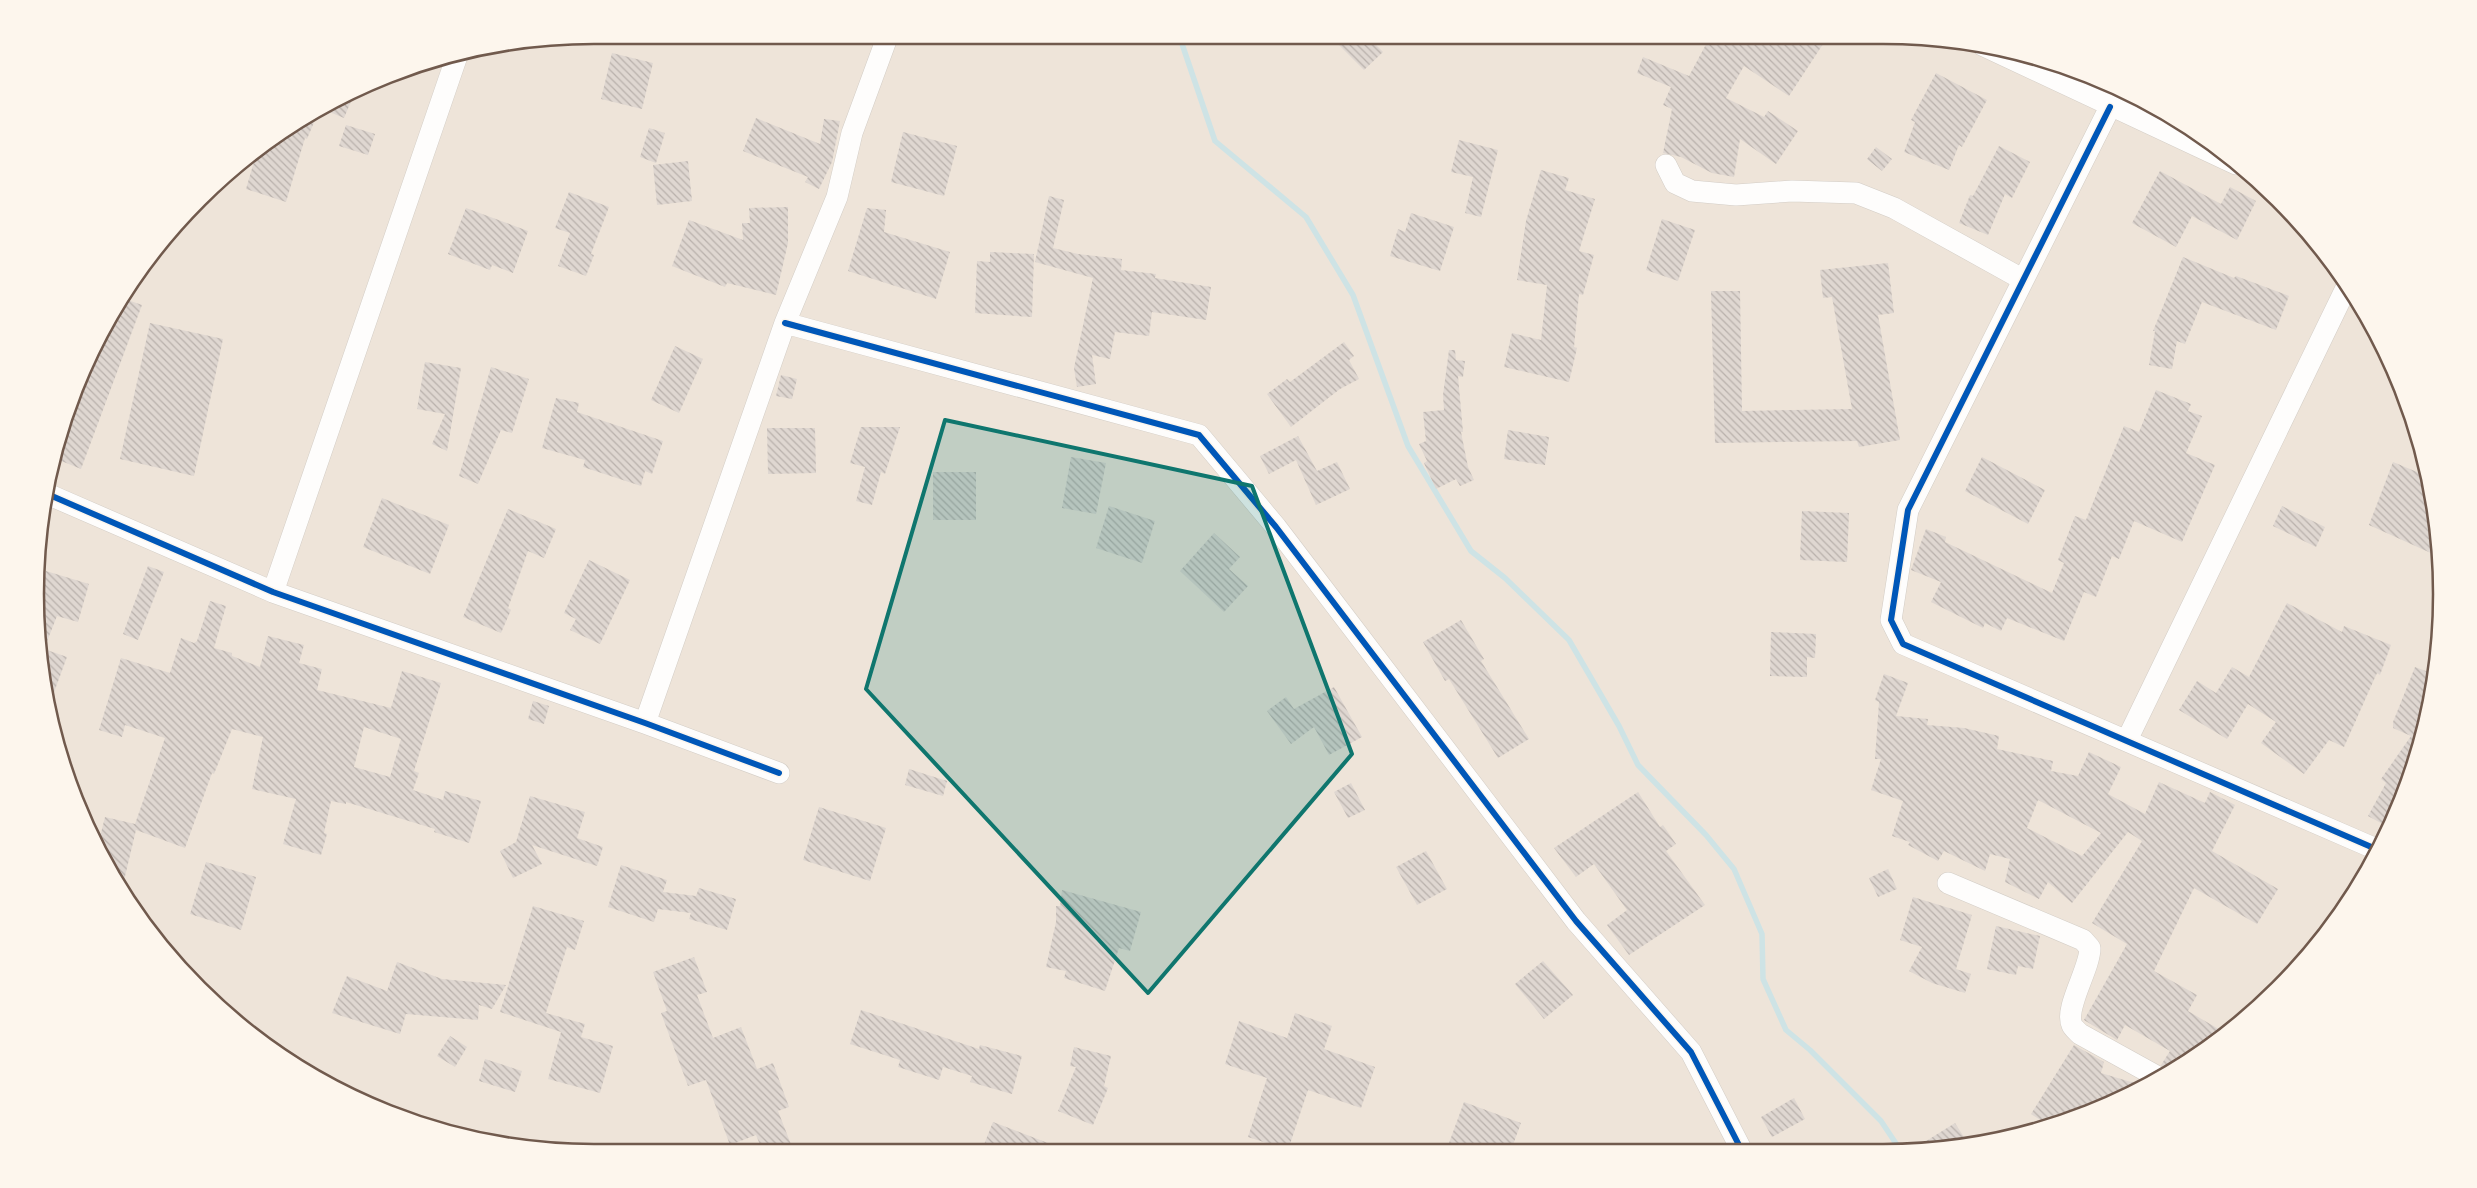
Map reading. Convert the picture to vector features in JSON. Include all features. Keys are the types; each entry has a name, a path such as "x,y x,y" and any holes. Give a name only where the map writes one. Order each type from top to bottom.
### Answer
{"street":[{"path":"645,723 784,322 837,197 852,133 885,44"},
{"path":"2010,59 2214,154"},
{"path":"273,592 455,61"},
{"path":"2110,107 2022,279 1908,510 1891,620 1903,644 2372,847"},
{"path":"1666,166 1675,183 1692,191 1736,195 1792,191 1856,193 1894,208 2022,279"},
{"path":"2127,740 2344,293"},
{"path":"784,322 1200,435 1300,558 1576,921 1691,1052 1738,1144"},
{"path":"52,496 273,592 645,723 779,773"},
{"path":"1948,883 2083,940 2090,948 2090,958 2071,1012 2072,1024 2080,1034 2152,1074"}],"highlighted area":[{"path":"945,420 1252,486 1352,754 1148,993 866,689"}],"shaded area":[{"path":"1883,44 1955,48 1990,54 2025,62 2094,86 2126,100 2189,136 2246,180 2272,205 2297,231 2341,288 2377,351 2391,383 2415,452 2423,487 2429,522 2433,594 2429,666 2423,701 2415,736 2391,805 2360,869 2320,929 2272,983 2218,1031 2158,1071 2094,1102 2025,1126 1955,1140 1883,1144 594,1144 522,1140 487,1134 452,1126 383,1102 351,1088 288,1052 231,1008 180,957 157,929 117,869 100,837 73,771 54,701 48,666 45,630 45,558 48,522 62,452 73,417 100,351 117,319 157,259 180,231 231,180 288,136 351,100 383,86 452,62 522,48 558,45"}],"building":[{"path":"1338,44 1375,44 1383,52 1364,70"},
{"path":"1706,44 1823,44 1789,96 1744,66 1726,98 1764,117 1768,111 1798,131 1776,164 1740,139 1734,177 1712,173 1681,157 1663,153 1672,109 1663,105 1671,87 1637,73 1643,57 1689,76"},
{"path":"612,53 653,63 642,109 601,99"},
{"path":"1936,73 1987,100 1962,147 1959,145 1949,170 1904,152 1915,122 1911,120"},
{"path":"352,100 344,118 329,112"},
{"path":"756,118 820,144 824,119 840,121 832,162 819,189 805,182 808,177 743,151"},
{"path":"315,119 307,139 305,138 286,202 246,189 254,161 288,136"},
{"path":"346,125 375,134 368,155 339,146"},
{"path":"649,128 665,133 656,163 640,157"},
{"path":"903,132 957,146 944,196 891,182"},
{"path":"1459,140 1498,150 1481,217 1465,213 1473,177 1451,172"},
{"path":"1999,146 2030,162 2012,198 2005,194 1988,235 1959,223 1970,195 1973,196"},
{"path":"1876,147 1892,159 1882,171 1867,159"},
{"path":"688,161 692,201 657,205 653,165"},
{"path":"1541,170 1569,178 1565,190 1595,199 1579,251 1594,255 1583,295 1579,294 1574,347 1577,348 1569,382 1504,367 1512,333 1541,340 1547,285 1517,280 1526,221"},
{"path":"2160,171 2221,204 2230,187 2256,201 2237,240 2192,216 2176,247 2132,223"},
{"path":"569,192 609,207 591,254 594,255 586,276 558,266 570,233 555,228"},
{"path":"1049,196 1064,200 1053,248 1078,254 1122,259 1121,270 1156,274 1155,278 1211,287 1206,320 1152,312 1149,336 1115,332 1110,359 1092,355 1096,384 1077,387 1074,368 1093,278 1035,262"},
{"path":"788,207 788,243 776,295 727,283 725,287 672,266 689,220 743,240 742,223 750,223 749,208"},
{"path":"466,208 528,231 513,273 492,265 490,270 448,254"},
{"path":"867,208 886,210 884,232 950,252 936,299 848,271"},
{"path":"1411,213 1454,227 1440,271 1390,256 1398,229 1405,232"},
{"path":"1662,219 1695,230 1678,281 1646,270"},
{"path":"990,252 1034,254 1032,317 975,313 977,261 990,262"},
{"path":"2183,257 2234,278 2236,276 2289,296 2276,330 2202,302 2185,344 2177,341 2172,369 2149,365 2155,331 2153,331"},
{"path":"1888,263 1894,313 1878,315 1900,440 1859,447 1857,441 1715,443 1711,291 1740,291 1742,411 1852,409 1832,297 1823,298 1820,270"},
{"path":"128,300 142,305 81,469 60,460 62,452 73,417 100,351"},
{"path":"150,323 223,339 194,476 120,459"},
{"path":"1344,342 1354,356 1349,360 1359,379 1340,389 1291,427 1267,394 1287,379 1290,382"},
{"path":"675,346 703,359 679,413 651,400"},
{"path":"1449,350 1455,350 1456,360 1465,361 1463,377 1458,376 1463,432 1461,432 1468,467 1474,480 1460,486 1456,479 1436,489 1424,463 1427,461 1419,444 1426,441 1423,412 1444,410 1443,395"},
{"path":"425,362 461,368 447,451 432,444 445,414 417,409"},
{"path":"491,367 529,379 512,433 501,430 478,484 459,476"},
{"path":"781,375 797,379 792,399 776,396"},
{"path":"2156,390 2191,404 2188,411 2202,416 2186,453 2215,465 2182,542 2134,521 2119,559 2112,556 2096,597 2084,592 2064,641 2007,618 2001,631 1985,623 1983,628 1931,602 1941,582 1911,570 1926,529 1946,537 1945,542 2052,593 2064,563 2058,560 2075,516 2086,520 2124,426 2139,432"},
{"path":"556,398 579,403 577,412 663,441 652,474 645,471 641,486 583,467 585,460 542,448"},
{"path":"861,427 900,427 885,474 881,472 872,505 856,501 865,467 850,463"},
{"path":"767,428 815,428 816,473 768,474"},
{"path":"1508,430 1549,437 1545,465 1504,459"},
{"path":"1298,436 1317,471 1337,462 1350,489 1316,505 1296,460 1269,474 1260,456"},
{"path":"1071,457 1106,463 1096,514 1062,508"},
{"path":"1982,457 2045,490 2028,524 1965,491"},
{"path":"2393,462 2420,473 2429,522 2432,553 2369,525"},
{"path":"933,472 976,472 976,520 933,520"},
{"path":"382,498 449,525 430,574 363,547"},
{"path":"1109,506 1155,521 1142,563 1096,548"},
{"path":"2282,506 2325,527 2316,547 2273,526"},
{"path":"508,509 556,529 544,558 528,551 508,608 511,610 501,633 463,617"},
{"path":"1802,511 1849,513 1847,562 1800,560"},
{"path":"1214,533 1240,557 1229,569 1248,586 1224,612 1180,571"},
{"path":"589,560 630,580 600,644 570,630 576,619 564,613"},
{"path":"148,566 164,572 138,640 123,634"},
{"path":"46,571 89,584 78,622 57,616 46,644 44,594"},
{"path":"210,601 226,606 214,648 232,653 232,656 260,667 268,636 304,645 299,663 322,669 317,690 391,708 402,671 441,683 414,771 419,773 413,790 443,800 445,791 481,801 469,843 434,832 435,829 346,802 346,804 331,801 324,833 327,834 321,855 283,844 296,799 252,789 263,737 232,729 214,774 212,773 185,848 136,830 124,880 98,832 101,833 105,817 135,824 165,738 125,725 122,737 99,730 121,658 170,673 181,638 194,643 197,641","holes":["364,727 401,739 390,777 354,767"]},
{"path":"2287,603 2342,632 2344,626 2391,645 2380,675 2377,673 2344,747 2329,740 2304,774 2261,743 2276,722 2248,704 2227,739 2179,710 2197,681 2216,693 2232,667 2249,677"},
{"path":"1461,620 1484,659 1481,661 1529,739 1498,758 1449,679 1445,681 1423,642"},
{"path":"1771,632 1816,634 1815,658 1807,657 1807,677 1770,676"},
{"path":"47,650 67,657 53,695"},
{"path":"2415,667 2428,672 2415,736 2404,771 2383,824 2368,816 2386,783 2381,779 2411,736 2393,728 2393,722"},
{"path":"1884,674 1908,683 1896,716 1928,719 1927,725 1964,728 1999,736 1997,749 2053,761 2051,771 2078,776 2089,752 2121,767 2108,794 2145,814 2159,782 2205,803 2210,792 2235,805 2212,851 2278,889 2257,924 2194,888 2154,971 2197,995 2188,1011 2220,1030 2164,1067 2161,1065 2170,1051 2125,1025 2117,1040 2084,1020 2127,944 2092,923 2142,841 2128,832 2072,903 2048,882 2039,899 2005,882 2010,859 1990,854 1985,871 1944,851 1938,861 1908,845 1910,842 1892,836 1903,801 1871,790 1881,759 1875,759 1879,702 1875,700","holes":["2038,800 2101,833 2082,856 2027,828"]},
{"path":"1334,687 1362,737 1329,755 1314,727 1291,744 1267,711 1286,697 1294,709"},
{"path":"533,701 549,706 544,724 528,719"},
{"path":"909,769 947,781 943,796 905,785"},
{"path":"1351,783 1365,810 1348,818 1334,792"},
{"path":"1638,792 1660,827 1663,825 1676,844 1666,851 1705,905 1629,955 1607,925 1627,910 1594,864 1576,877 1554,848"},
{"path":"530,796 585,812 577,838 603,847 597,866 532,845 542,864 513,878 500,851 516,842"},
{"path":"819,807 886,828 870,881 803,860"},
{"path":"1426,851 1447,889 1417,905 1396,867"},
{"path":"206,862 256,877 241,930 190,914"},
{"path":"621,865 667,880 663,892 696,896 699,888 736,899 727,930 689,919 691,913 658,909 654,922 608,907"},
{"path":"1888,869 1897,889 1878,897 1869,878"},
{"path":"1062,890 1141,912 1130,951 1119,948 1105,991 1064,978 1066,971 1046,967 1056,922 1056,906 1060,906"},
{"path":"1913,897 1972,915 1956,969 1971,974 1965,993 1932,983 1909,971 1922,947 1900,940"},
{"path":"533,906 584,921 575,950 567,947 546,1013 585,1024 581,1037 613,1046 600,1093 548,1079 561,1032 500,1012"},
{"path":"1996,926 2040,936 2033,969 2018,966 2016,975 1987,969"},
{"path":"694,957 707,992 697,995 713,1038 741,1027 757,1069 773,1063 789,1107 778,1111 791,1144 760,1144 756,1135 730,1144 706,1080 688,1086 661,1013 667,1011 653,972"},
{"path":"1543,961 1573,995 1544,1019 1515,984"},
{"path":"397,962 442,979 506,985 492,1009 479,1005 478,1020 406,1014 400,1034 332,1013 347,976 387,991"},
{"path":"861,1010 979,1049 980,1045 1022,1056 1012,1094 970,1082 972,1076 943,1067 939,1080 898,1067 900,1060 850,1044"},
{"path":"1295,1013 1332,1026 1324,1049 1375,1067 1361,1108 1308,1090 1290,1144 1270,1144 1248,1137 1267,1078 1225,1064 1239,1021 1287,1038"},
{"path":"450,1036 467,1047 455,1067 437,1056"},
{"path":"2074,1045 2104,1062 2101,1073 2135,1083 2094,1102 2042,1121 2031,1114"},
{"path":"1074,1047 1111,1056 1104,1086 1108,1088 1093,1125 1058,1111 1076,1067 1070,1066"},
{"path":"485,1059 522,1071 515,1092 479,1081"},
{"path":"1794,1098 1805,1119 1772,1137 1761,1117"},
{"path":"1464,1102 1521,1123 1513,1144 1449,1143"},
{"path":"993,1122 1050,1144 984,1144"},
{"path":"1955,1123 1965,1138 1955,1140 1924,1143"}],"waterway":[{"path":"1182,44 1215,141 1306,217 1353,295 1408,446 1471,551 1505,578 1569,640 1619,726 1638,765 1706,835 1734,869 1762,934 1763,979 1786,1030 1810,1050 1881,1121 1896,1144"}],"cycle path":[{"path":"2110,107 1908,510 1891,620 1903,644 2372,847"},
{"path":"785,323 1199,435 1276,527 1576,921 1691,1052 1738,1144"},
{"path":"52,496 273,592 645,723 779,773"}]}
